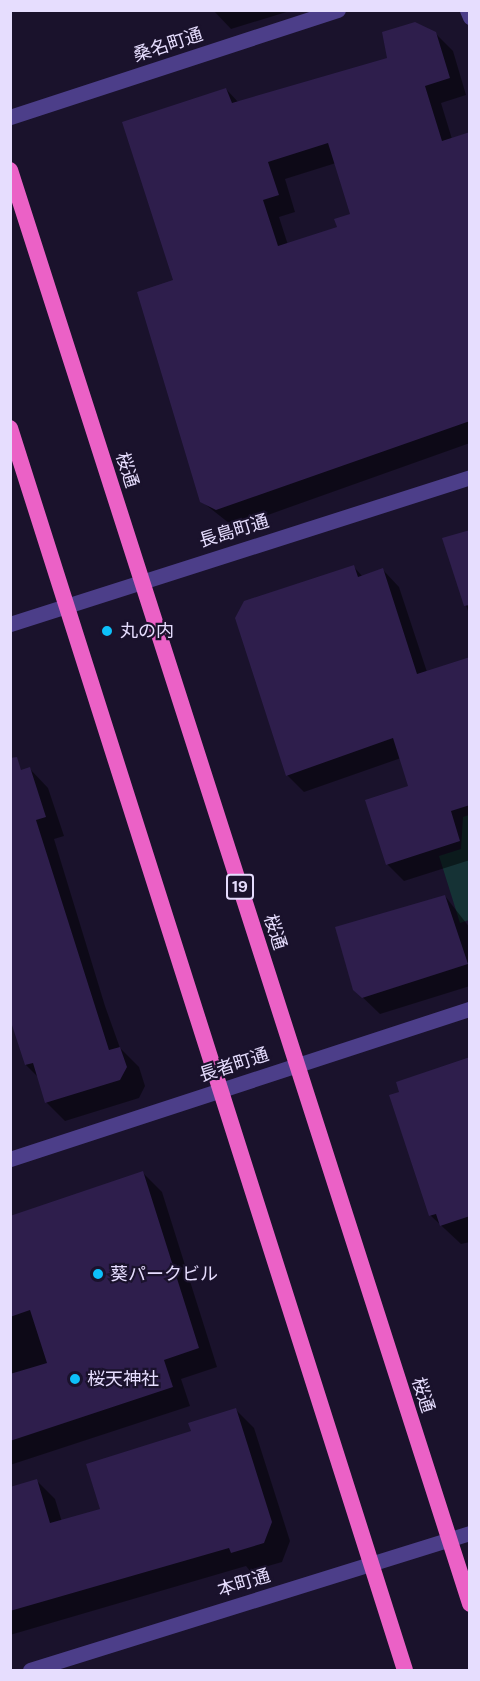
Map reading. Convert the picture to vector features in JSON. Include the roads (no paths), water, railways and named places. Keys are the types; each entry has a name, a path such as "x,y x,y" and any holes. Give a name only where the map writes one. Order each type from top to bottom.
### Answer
{"highway":[{"name":"桜通","path":"10,170 470,1604"},
{"path":"10,428 405,1671"}],"street":[{"name":"桑名町通","path":"10,117 338,10"},
{"path":"467,10 470,17"},
{"name":"長島町通","path":"10,624 141,580 470,477"},
{"name":"長者町通","path":"10,1159 470,1009"},
{"name":"本町通","path":"30,1671 470,1533"}],"place":[{"name":"丸の内","path":"107,631"},
{"name":"葵パークビル","path":"98,1274"},
{"name":"桜天神社","path":"75,1379"}]}
